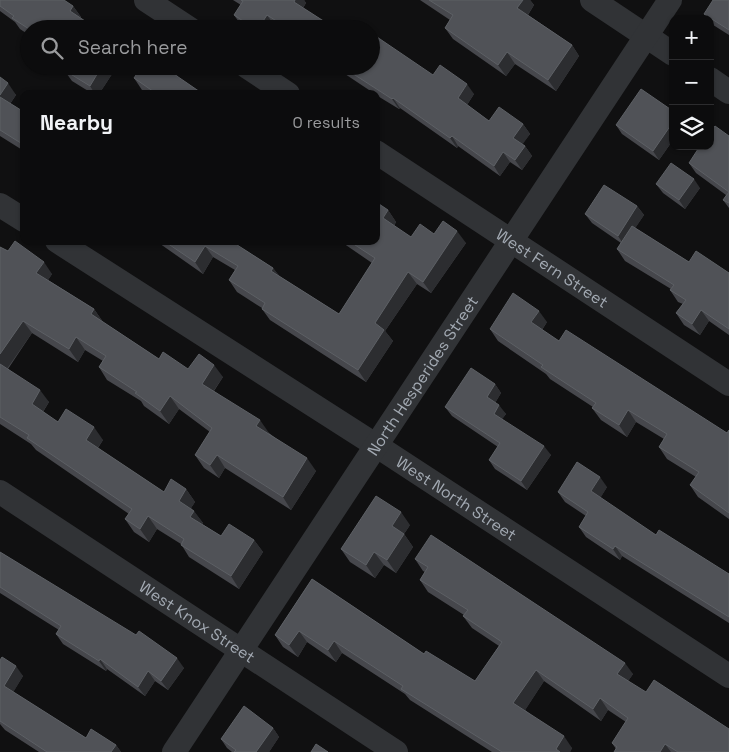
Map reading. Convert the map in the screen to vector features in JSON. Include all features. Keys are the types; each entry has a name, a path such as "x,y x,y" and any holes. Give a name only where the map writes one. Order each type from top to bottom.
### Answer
{"street":[{"path":"146,0 176,20"},
{"path":"592,0 669,51"},
{"name":"North Hesperides Street","path":"174,752 513,242 670,0"},
{"path":"260,75 282,90"},
{"path":"714,82 729,92"},
{"name":"West Fern Street","path":"380,155 729,384"},
{"path":"0,205 20,218"},
{"name":"West North Street","path":"63,245 377,446 729,676"},
{"name":"West Knox Street","path":"0,492 396,752"}],"building":[{"path":"0,0 64,0 73,6 70,11 84,20 20,20 20,23 12,18 14,16 0,6"},
{"path":"241,0 295,0 294,2 322,20 275,20 267,15 264,20 242,20 234,15 243,1"},
{"path":"429,0 523,0 517,8 572,45 548,80 507,52 498,65 445,28 453,15"},
{"path":"713,0 729,0 729,30 714,20 714,15 704,14"},
{"path":"380,39 433,75 440,65 467,84 458,98 489,121 499,107 523,124 513,138 525,146 515,160 503,152 494,166 452,136 450,138 393,98 355,75 380,75"},
{"path":"72,75 97,75 90,86"},
{"path":"136,75 175,75 197,90 151,90 134,78"},
{"path":"0,77 8,83 0,95"},
{"path":"641,89 669,108 669,128 653,151 616,125"},
{"path":"0,97 20,110 20,142 0,130"},
{"path":"715,126 729,136 729,192 689,163 697,150 714,150"},
{"path":"671,163 694,179 679,200 656,184"},
{"path":"604,185 637,206 618,236 585,214"},
{"path":"729,192 729,203 723,200"},
{"path":"380,205 388,210 383,218 411,237 420,224 434,234 443,221 457,231 423,282 408,272 375,323 384,330 358,370 262,309 265,303 229,280 238,266 205,246 195,262 170,245 237,245 273,268 271,271 339,314 375,258 355,245 380,245"},
{"path":"632,226 689,262 696,251 729,273 729,329 701,310 692,324 676,313 686,300 670,290 674,285 617,249"},
{"path":"15,241 44,262 36,273 94,309 91,314 159,359 163,352 188,369 199,354 214,365 202,384 260,420 256,426 307,458 283,497 217,455 210,465 195,455 212,428 170,396 160,411 135,393 137,392 99,367 106,356 76,337 69,349 23,321 0,354 0,247 8,251"},
{"path":"513,293 539,311 531,322 559,341 566,330 727,433 729,430 729,513 690,485 699,472 659,447 667,434 628,410 619,425 592,408 596,403 541,367 543,365 490,329"},
{"path":"0,364 40,390 32,404 58,422 66,409 94,427 86,440 164,492 171,479 186,489 179,501 194,511 190,517 221,536 229,524 254,540 231,576 181,545 184,539 148,516 140,529 125,519 132,509 27,438 29,435 0,417"},
{"path":"471,368 495,384 487,397 499,405 494,414 544,446 521,481 489,460 500,443 445,407"},
{"path":"577,462 600,477 591,491 656,535 659,530 729,574 729,617 615,546 613,549 579,527 588,512 558,492"},
{"path":"376,496 401,512 392,526 404,534 387,560 374,552 366,565 341,549"},
{"path":"431,535 625,663 617,674 646,692 654,680 729,729 729,752 678,752 665,744 660,752 614,752 617,747 612,743 628,718 600,698 593,709 536,670 513,703 564,736 556,749 560,752 502,752 401,689 403,686 334,641 328,650 299,631 289,645 275,635 312,579 424,654 426,651 475,681 502,642 463,616 468,610 420,580 428,567 415,559"},
{"path":"0,552 136,635 139,631 177,658 161,681 148,671 138,687 100,659 99,661 56,634 61,626 0,587"},
{"path":"2,657 16,666 4,686 86,738 91,729 116,745 111,752 47,752 0,721 0,660"},
{"path":"244,706 273,728 256,752 234,752 236,750 221,739"},
{"path":"316,744 328,752 311,752"}]}
